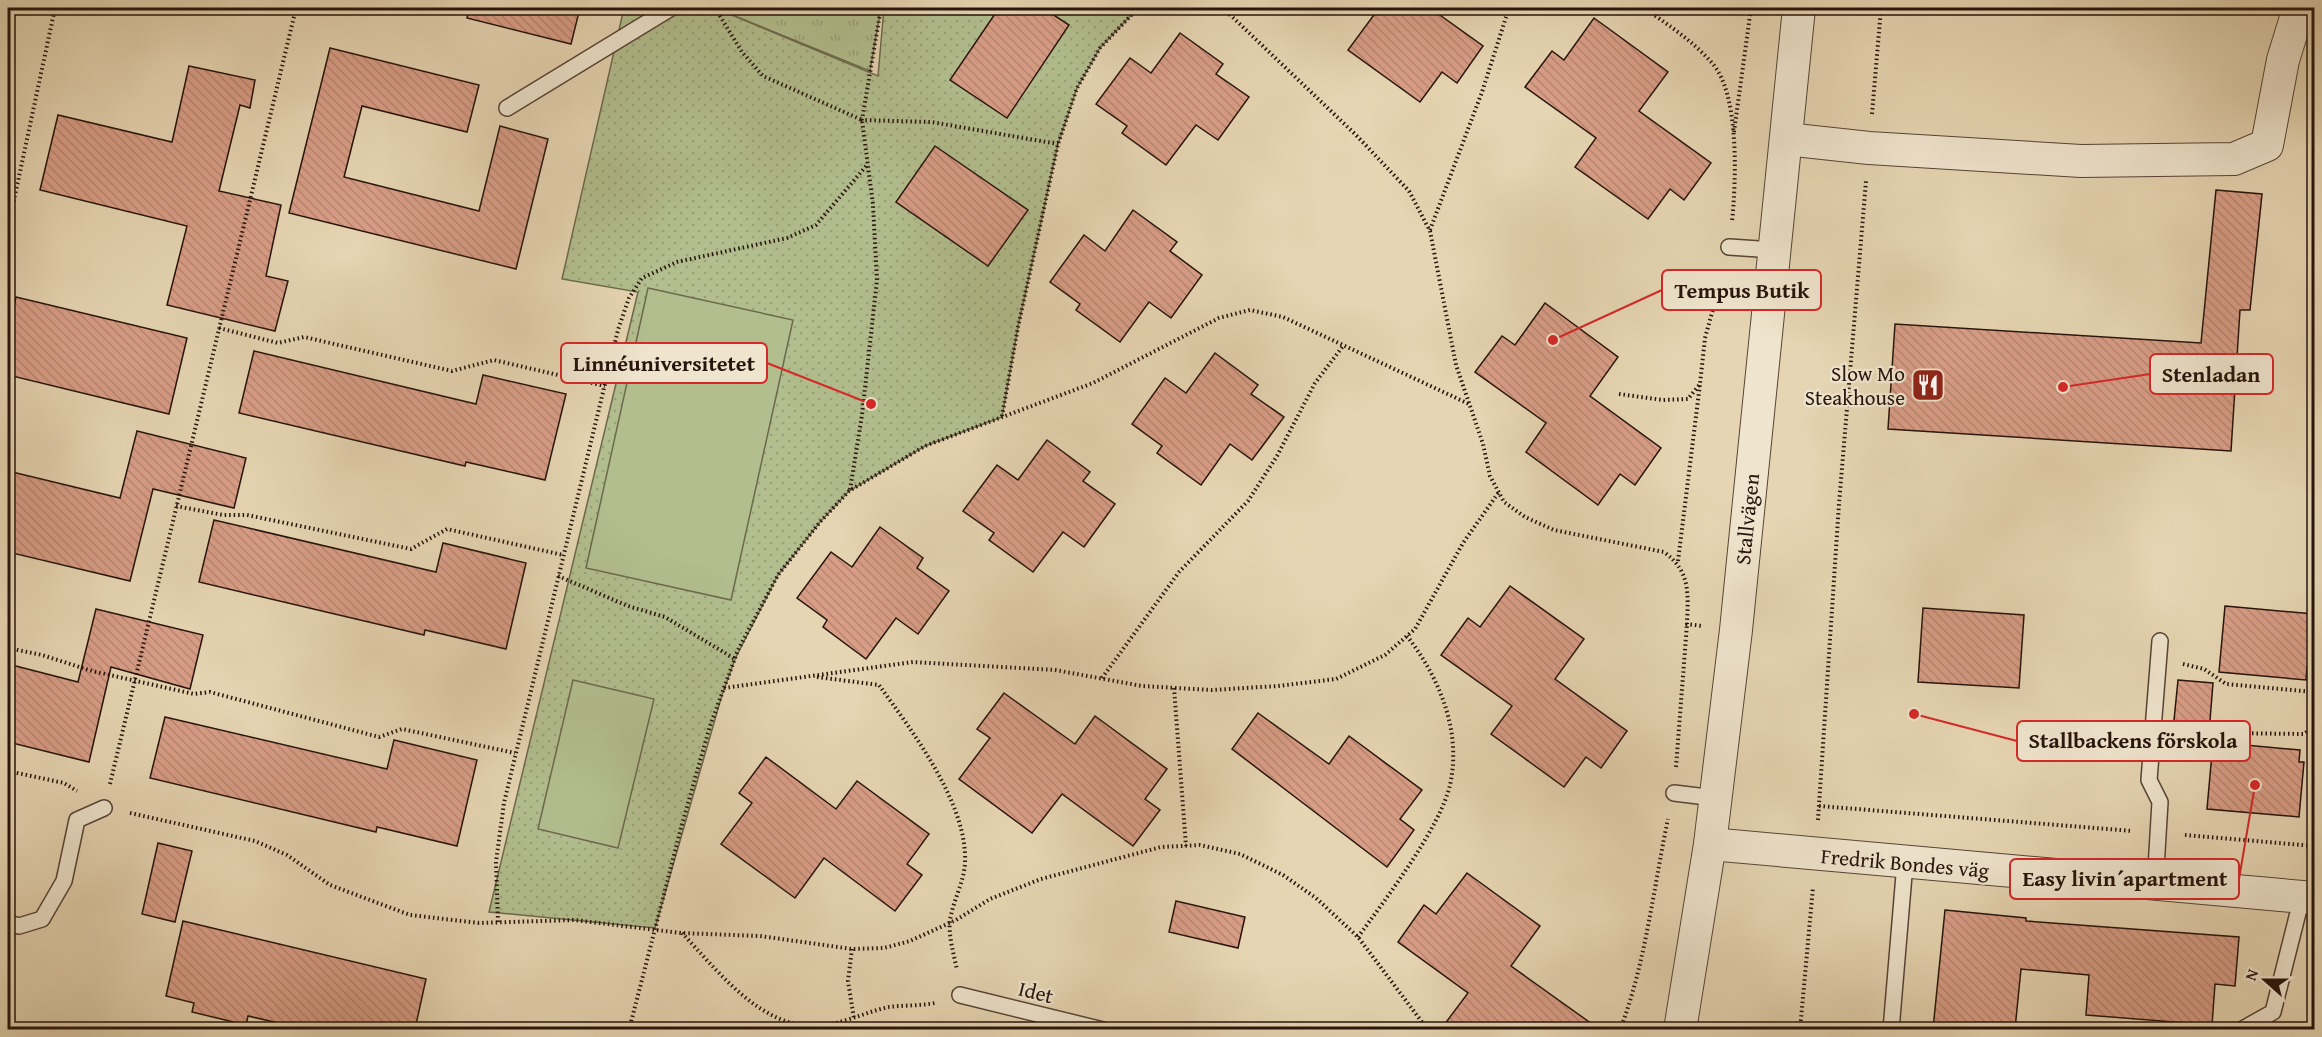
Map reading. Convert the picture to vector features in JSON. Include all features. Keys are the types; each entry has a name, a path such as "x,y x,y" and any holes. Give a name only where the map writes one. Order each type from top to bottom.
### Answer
{"street":[{"name":"Stallvägen","path":"1680,1029 1710,844 1736,630 1799,8"},
{"path":"1786,139 1869,148 2081,161 2234,159 2267,145 2283,60 2299,8"},
{"name":"Fredrik Bondes väg","path":"1710,844 2308,898"}],"lane":[{"path":"507,108 671,8"},
{"path":"1729,247 1774,250"},
{"path":"2155,885 2160,802 2149,780 2160,641"},
{"path":"1674,793 1715,798"},
{"path":"8,923 19,926 42,919 64,881 77,820 104,808"},
{"path":"1891,1029 1905,863"},
{"path":"2241,1029 2273,1012 2308,898"},
{"name":"Idet","path":"960,995 1102,1029"}],"path":[{"path":"8,228 55,8"},
{"path":"104,808 296,8"},
{"path":"715,8 742,52 763,76 862,120 931,122 1058,144"},
{"path":"849,491 862,415 877,280 873,205 862,120 881,8"},
{"path":"1002,417 1020,316 1058,144 1077,88 1088,68 1100,48 1138,8"},
{"path":"1223,8 1356,135 1409,191 1430,231 1456,365 1483,444 1490,476 1504,501 1525,518 1554,530 1664,552 1678,562"},
{"path":"1430,231 1478,102 1509,8"},
{"path":"1644,8 1714,64 1727,94 1734,135"},
{"path":"1620,1029 1644,952 1651,898 1674,793 1688,589 1678,562 1706,338 1729,247 1735,195 1734,135 1751,8"},
{"path":"1800,1029 1816,855 1839,504 1881,8"},
{"path":"498,922 496,862 504,803 563,555 629,297 642,278 677,262 787,238 816,225 867,165"},
{"path":"629,1029 710,726 735,659 778,574 820,522 849,491 925,446 1093,383 1165,343 1219,318 1250,310 1283,317 1469,404"},
{"path":"219,328 278,343 304,337 452,371 494,360 605,386"},
{"path":"1102,678 1179,572 1248,501 1277,456 1315,383 1343,346"},
{"path":"1619,394 1663,400 1688,399 1700,384"},
{"path":"724,688 912,662 1055,670 1142,686 1174,688 1245,688 1336,679 1385,655 1415,629 1463,543 1499,492"},
{"path":"176,506 223,515 247,514 411,549 447,530 563,555"},
{"path":"558,576 628,606 665,617 735,659"},
{"path":"1687,624 1736,630"},
{"path":"1358,938 1435,822 1450,787 1454,759 1450,725 1440,692 1426,660 1407,636"},
{"path":"8,648 42,655 92,671 194,694 210,692 379,737 402,729 516,753"},
{"path":"2159,659 2204,669 2226,684 2314,692"},
{"path":"681,933 754,1005 789,1022 817,1026 854,1019 888,1007 932,1004 960,995 949,923 965,863 960,822 935,771 904,719 879,685 810,676"},
{"path":"1174,688 1186,846"},
{"path":"2151,753 2224,733 2304,734 2314,726"},
{"path":"8,771 64,783 104,808 255,841 287,855 330,885 410,915 498,922 574,920 655,928 681,933 760,936 852,949 884,948 909,941 949,923 990,899 1041,879 1161,847 1200,845 1240,854 1283,875 1316,898 1358,938 1428,1029"},
{"path":"1819,806 2314,846"},
{"path":"852,949 848,981 854,1019"}],"green space":[{"path":"624,8 715,8 878,76 884,8 1138,8 1100,48 1077,88 1058,144 1018,327 1002,417 925,446 849,491 820,522 778,575 735,659 722,695 655,928 489,912 638,292 562,279"},
{"path":"715,8 881,8 870,71"},
{"path":"648,288 793,320 731,600 586,568"},
{"path":"573,680 654,699 618,848 538,829"}],"building":[{"path":"469,8 580,8 571,44 467,18"},
{"path":"999,8 1043,8 1069,25 1007,118 950,80"},
{"path":"1379,8 1430,8 1483,46 1457,83 1442,72 1420,102 1348,50"},
{"path":"1594,18 1668,72 1639,111 1711,163 1684,200 1670,189 1648,219 1575,167 1596,138 1525,87 1552,51 1564,60"},
{"path":"1180,33 1223,64 1216,74 1249,97 1218,140 1196,125 1166,165 1122,133 1127,126 1096,104 1130,58 1151,73"},
{"path":"330,48 479,85 467,132 362,106 344,177 479,211 500,126 548,139 516,269 289,213"},
{"path":"189,66 255,80 250,108 240,105 219,191 281,205 266,276 288,281 275,331 167,305 187,226 40,190 58,115 172,142"},
{"path":"935,146 1028,210 988,266 896,202"},
{"path":"2216,190 2262,194 2250,310 2240,310 2231,451 1888,429 1895,324 2201,343"},
{"path":"1133,210 1177,242 1170,251 1202,275 1171,318 1149,302 1120,342 1076,310 1080,304 1050,282 1084,235 1105,251"},
{"path":"16,297 187,338 169,414 8,375 8,333"},
{"path":"1545,303 1618,357 1590,396 1661,448 1635,485 1620,474 1598,505 1526,452 1546,423 1475,372 1502,336 1515,345"},
{"path":"254,351 476,404 483,375 566,394 545,480 466,462 465,466 239,413"},
{"path":"1215,353 1258,385 1251,394 1284,417 1252,460 1230,444 1201,485 1157,453 1162,446 1132,424 1165,378 1186,393"},
{"path":"137,431 246,458 234,508 153,489 130,581 8,552 8,471 120,498"},
{"path":"1047,440 1090,472 1083,481 1115,504 1084,547 1063,532 1033,572 989,540 994,533 963,511 997,465 1018,480"},
{"path":"214,520 436,572 443,543 526,563 506,649 425,630 424,635 199,582"},
{"path":"880,527 923,558 917,568 949,591 918,634 896,618 866,659 823,627 827,620 797,598 831,552 852,567"},
{"path":"1510,586 1584,639 1555,679 1627,731 1601,768 1586,757 1564,787 1491,734 1512,706 1441,655 1468,618 1480,627"},
{"path":"2225,606 2314,614 2311,668 2307,667 2306,680 2219,672"},
{"path":"1923,608 2024,615 2019,688 1918,682"},
{"path":"96,609 203,635 190,689 111,667 89,762 8,742 8,664 78,682"},
{"path":"2178,680 2213,683 2209,733 2173,730"},
{"path":"1004,693 1075,744 1095,716 1167,769 1145,799 1160,810 1133,846 1062,794 1032,833 959,779 990,738 977,729"},
{"path":"1258,713 1329,764 1349,736 1422,790 1400,819 1414,830 1387,867 1232,749"},
{"path":"165,717 387,769 394,740 477,760 457,846 377,827 376,832 150,778"},
{"path":"2213,742 2300,750 2299,762 2304,762 2299,817 2207,809"},
{"path":"766,757 836,809 857,781 929,834 907,864 922,875 895,911 824,858 795,898 721,844 752,803 739,793"},
{"path":"158,843 192,851 175,922 142,914"},
{"path":"1467,873 1540,926 1511,966 1599,1029 1441,1029 1468,993 1398,942 1424,905 1436,914"},
{"path":"1176,901 1245,917 1238,948 1169,932"},
{"path":"1945,910 2026,918 2026,921 2239,937 2235,986 2215,984 2212,1025 2086,1015 2089,975 2021,969 2015,1029 1933,1029"},
{"path":"183,921 426,979 415,1029 304,1029 248,1016 246,1025 192,1012 194,1003 166,996"}],"place":[{"name":"Tempus Butik","path":"1553,340"},
{"name":"Slow Mo Steakhouse","path":"1928,385"},
{"name":"Stenladan","path":"2063,387"},
{"name":"Linnéuniversitetet","path":"871,404"},
{"name":"Stallbackens förskola","path":"1914,714"},
{"name":"Easy livin´apartment","path":"2255,785"}]}
